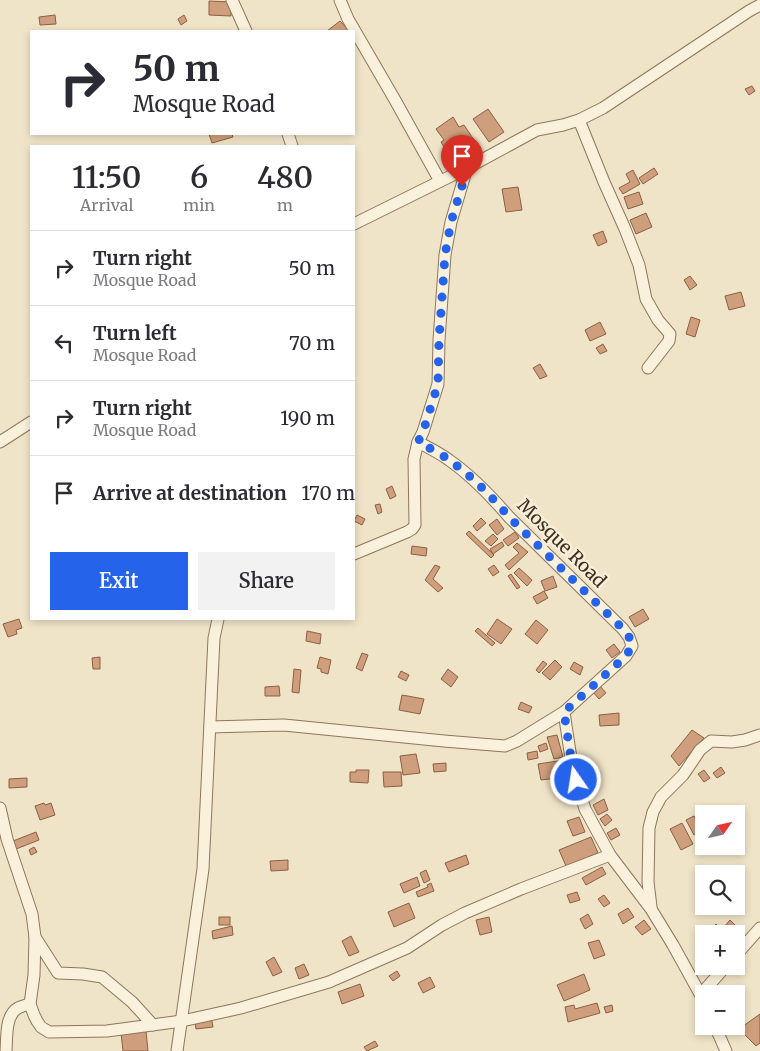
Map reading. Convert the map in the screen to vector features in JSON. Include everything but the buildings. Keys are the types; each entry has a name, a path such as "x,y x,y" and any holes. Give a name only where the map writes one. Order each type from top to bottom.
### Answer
{"street":[{"path":"232,0 246,30"},
{"path":"340,0 354,30"},
{"path":"355,224 467,168 537,130 579,120 603,108 760,5"},
{"path":"355,31 440,181"},
{"path":"579,120 639,265 646,299 658,320 670,334 669,341 648,368"},
{"path":"355,554 407,532 414,525 414,459 438,384 445,255 451,222 467,168"},
{"path":"0,442 30,423"},
{"name":"Mosque Road","path":"210,727 284,725 444,742 505,746 518,741 564,712 626,656 632,646 629,637 623,629 467,474 448,459 418,442"},
{"path":"177,1051 203,869 214,638 218,620"},
{"path":"564,712 572,765 585,809 610,855 651,909 695,986"},
{"path":"651,909 648,882 649,828 653,812 661,797 683,775 700,750 710,741 732,742 760,735"},
{"path":"0,808 7,839 32,914 35,937 34,976 30,1004 41,1027 50,1032 107,1031 182,1021 241,1008 329,982 407,948 442,925 465,913 610,855"},
{"path":"745,945 760,928"},
{"path":"35,937 58,973 102,977 132,1002 154,1025"},
{"path":"6,1051 8,1023 12,1013 30,1004"},
{"path":"719,1035 726,1051"}],"route":[{"path":"462,186 451,222 445,255 438,384 418,442 448,459 467,474 494,499 509,517 629,637 632,646 626,656 564,712 576,780"}]}
